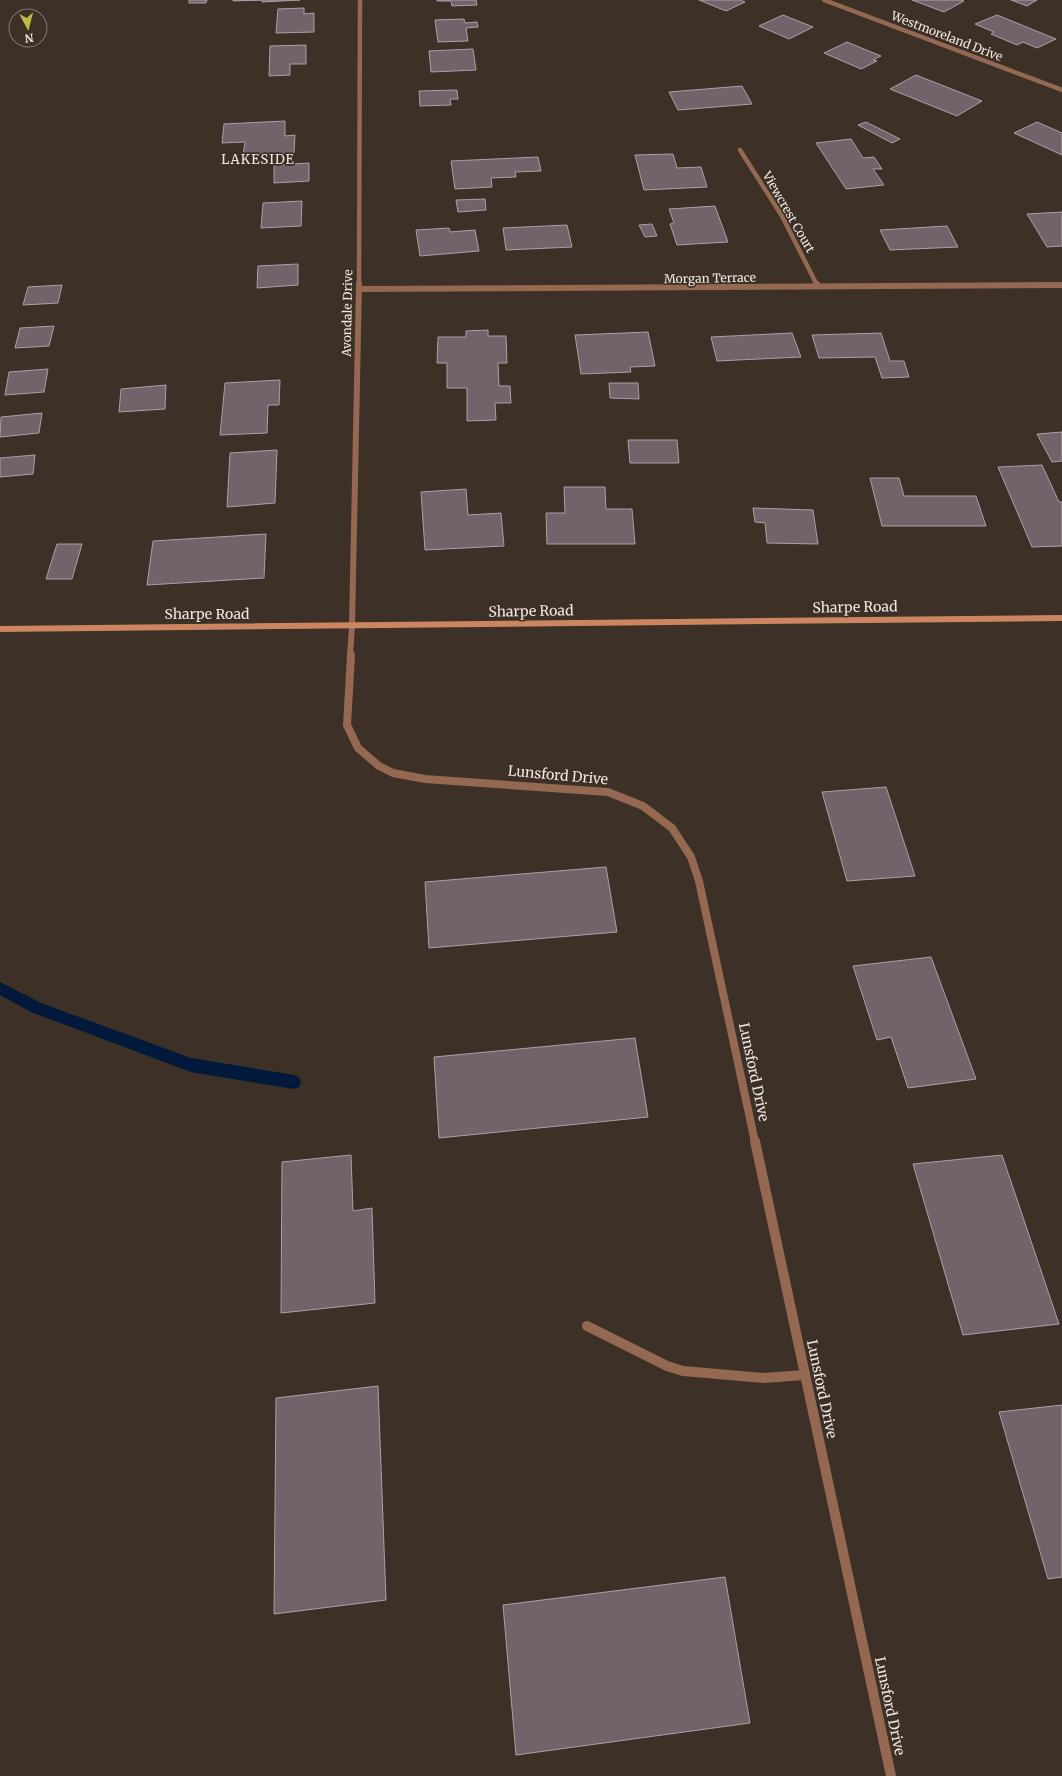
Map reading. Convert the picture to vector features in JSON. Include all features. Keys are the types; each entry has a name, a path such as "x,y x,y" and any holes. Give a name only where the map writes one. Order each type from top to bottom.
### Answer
{"street":[{"name":"Avondale Drive","path":"352,626 359,289 360,0"},
{"name":"Westmoreland Drive","path":"824,0 1062,90"},
{"name":"Viewcrest Court","path":"740,150 771,197 802,252 818,286"},
{"name":"Morgan Terrace","path":"359,289 1062,285"},
{"name":"Sharpe Road","path":"0,629 1062,618"},
{"name":"Lunsford Drive","path":"352,626 347,725 358,748 379,766 393,773 424,779 608,792 643,806 672,828 691,857 699,881 891,1776"},
{"path":"587,1326 667,1366 683,1371 764,1378 804,1375"}],"building":[{"path":"189,0 207,0 206,3 189,3"},
{"path":"233,0 262,0 233,1"},
{"path":"262,0 300,0 262,2"},
{"path":"437,0 476,0 477,5 452,6 451,1"},
{"path":"699,0 740,0 745,2 726,11"},
{"path":"912,0 960,0 964,1 944,12"},
{"path":"1011,0 1037,0 1027,6"},
{"path":"304,8 304,14 314,13 314,32 276,33 278,9"},
{"path":"783,15 813,27 789,39 759,26"},
{"path":"997,15 1056,39 1037,48 1023,42 1017,45 991,34 994,32 975,24"},
{"path":"464,19 465,23 477,22 478,27 466,28 468,41 438,42 435,20"},
{"path":"847,42 881,56 873,60 877,61 861,69 824,53"},
{"path":"306,45 306,64 290,64 290,75 269,76 270,46"},
{"path":"473,49 476,70 431,72 429,51"},
{"path":"916,75 982,101 957,116 890,89"},
{"path":"742,86 752,104 678,110 669,92"},
{"path":"457,90 458,99 450,99 451,105 420,106 419,91"},
{"path":"285,121 285,136 295,135 294,153 243,155 245,142 222,143 224,124"},
{"path":"866,122 900,139 892,143 858,125"},
{"path":"1037,122 1062,133 1062,155 1014,133"},
{"path":"851,139 863,158 874,157 882,169 873,169 884,185 846,189 816,143"},
{"path":"673,154 677,168 701,167 707,187 644,190 635,155"},
{"path":"538,157 541,171 515,172 516,177 491,178 492,187 455,189 451,161"},
{"path":"309,163 309,181 274,183 274,165"},
{"path":"485,199 486,210 458,212 456,200"},
{"path":"302,201 301,226 261,228 263,203"},
{"path":"715,206 728,242 677,245 670,224 674,223 669,209"},
{"path":"1062,212 1062,246 1047,247 1027,214"},
{"path":"652,224 657,236 645,237 639,225"},
{"path":"567,225 572,247 506,250 503,228"},
{"path":"947,226 958,247 890,250 880,230"},
{"path":"449,228 450,232 475,230 479,251 420,256 416,230"},
{"path":"298,264 298,285 257,288 258,266"},
{"path":"62,285 58,303 23,305 28,287"},
{"path":"54,326 49,346 15,348 20,328"},
{"path":"488,330 488,336 506,336 507,363 498,363 499,386 510,386 511,403 495,403 496,420 467,421 467,388 447,388 447,363 437,363 438,337 466,337 466,331"},
{"path":"648,332 655,366 630,367 631,372 581,374 575,335"},
{"path":"792,333 801,357 717,361 711,337"},
{"path":"881,333 890,361 904,361 909,377 882,378 875,357 819,358 812,335"},
{"path":"48,369 44,392 5,395 9,372"},
{"path":"280,380 279,405 268,405 267,433 220,435 225,383"},
{"path":"609,383 638,383 639,399 610,398"},
{"path":"166,385 165,409 119,412 121,389"},
{"path":"42,413 39,433 0,437 1,417"},
{"path":"1062,432 1062,461 1052,462 1037,434"},
{"path":"628,440 677,440 679,463 630,463"},
{"path":"277,450 275,503 227,507 230,453"},
{"path":"35,455 33,474 0,477 0,458"},
{"path":"1042,465 1059,502 1062,502 1062,546 1032,547 998,467"},
{"path":"870,478 899,478 904,496 976,496 986,526 882,526"},
{"path":"564,487 605,487 606,509 632,509 635,544 547,544 546,513 565,513"},
{"path":"466,489 468,515 501,513 504,546 425,550 421,492"},
{"path":"753,508 813,510 818,544 767,543 765,523 755,522"},
{"path":"266,534 264,578 147,585 153,541"},
{"path":"57,544 82,544 72,579 46,579"},
{"path":"886,787 915,876 847,881 822,792"},
{"path":"606,867 617,932 429,948 425,882"},
{"path":"931,957 976,1079 908,1088 891,1037 877,1040 853,966"},
{"path":"635,1038 648,1117 439,1138 434,1057"},
{"path":"351,1155 353,1211 372,1208 375,1303 281,1313 282,1162"},
{"path":"1002,1155 1059,1324 963,1335 913,1164"},
{"path":"378,1386 386,1600 274,1614 276,1398"},
{"path":"1062,1405 1062,1577 1048,1579 999,1412"},
{"path":"725,1577 750,1723 516,1755 503,1605"}],"waterway":[{"path":"0,988 36,1008 191,1065 294,1082"}],"district":[{"name":"LAKESIDE","path":"258,159"}]}
